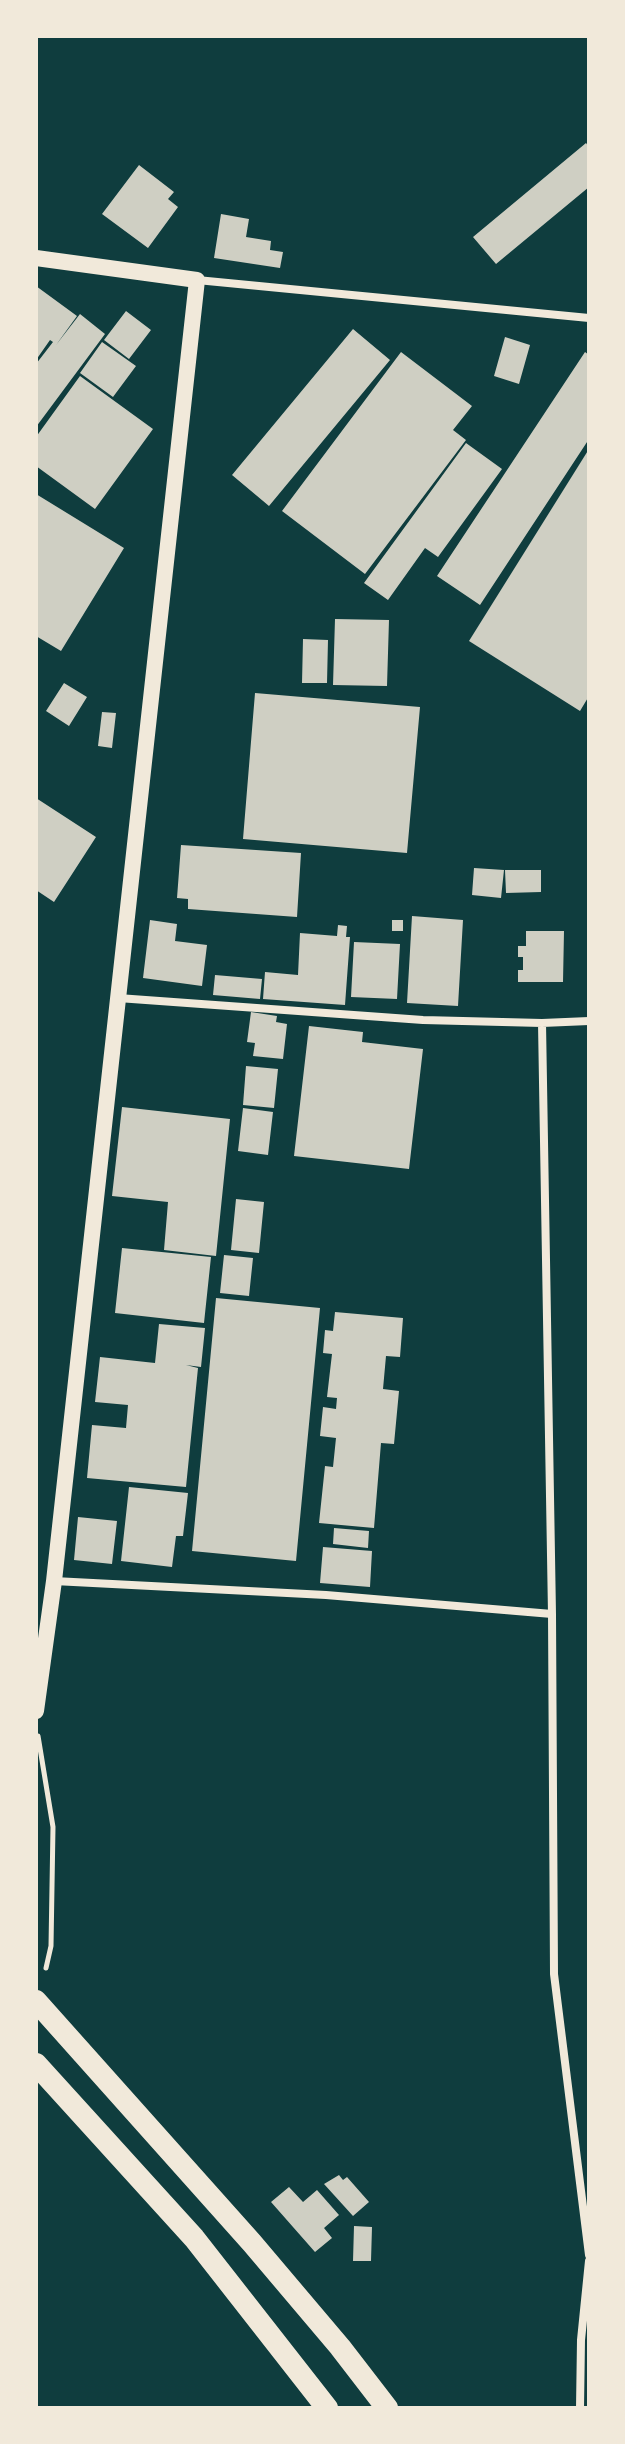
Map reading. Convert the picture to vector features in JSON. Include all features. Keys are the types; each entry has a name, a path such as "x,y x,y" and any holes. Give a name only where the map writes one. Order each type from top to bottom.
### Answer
{"highway":[{"path":"36,2001 252,2243 387,2408"},
{"path":"36,2064 194,2238 327,2408"}],"main road":[{"path":"36,258 197,280 54,1581 36,1711"}],"street":[{"path":"197,280 589,318"},
{"path":"117,998 423,1020 589,1021"},
{"path":"542,1023 552,1614 554,1974 589,2258 581,2340 580,2408"},
{"path":"54,1581 326,1595 552,1614"}],"path":[{"path":"36,1727 53,1827 51,1946 46,1968"}],"building":[{"path":"586,143 589,147 589,187 496,264 473,237"},
{"path":"139,165 174,192 168,199 178,207 148,248 102,214"},
{"path":"221,214 249,219 246,237 271,241 270,250 283,252 280,268 214,258"},
{"path":"36,286 77,316 56,345 80,314 105,334 36,427 36,364 53,342 50,340 36,360"},
{"path":"126,311 151,330 129,359 104,340"},
{"path":"353,329 390,360 269,506 232,475"},
{"path":"505,337 530,345 519,384 494,376"},
{"path":"102,342 136,366 113,397 80,373"},
{"path":"401,352 472,406 453,430 466,440 365,574 282,511"},
{"path":"585,352 589,355 589,439 480,605 437,576"},
{"path":"80,376 153,429 95,509 36,466 36,437"},
{"path":"466,443 502,469 438,557 425,548 388,600 364,583"},
{"path":"589,449 589,696 580,711 469,641"},
{"path":"36,494 124,548 61,651 36,636"},
{"path":"335,619 389,620 387,686 333,685"},
{"path":"303,639 328,640 327,683 302,683"},
{"path":"64,683 87,697 69,726 46,711"},
{"path":"255,693 420,707 407,853 243,839"},
{"path":"102,712 116,713 112,748 98,746"},
{"path":"36,798 96,837 54,902 36,890"},
{"path":"181,845 301,853 297,917 188,909 188,899 177,898"},
{"path":"474,868 504,870 501,898 472,895"},
{"path":"505,870 541,870 541,892 506,893"},
{"path":"412,916 463,920 458,1006 407,1003"},
{"path":"150,920 177,924 175,941 207,945 202,986 143,978"},
{"path":"392,920 403,920 403,931 392,931"},
{"path":"338,925 347,926 346,937 350,937 345,1005 263,999 265,972 298,975 300,933 337,936"},
{"path":"526,931 564,931 563,982 518,982 518,970 523,970 523,957 518,957 518,946 526,946"},
{"path":"354,942 400,944 397,999 351,997"},
{"path":"215,975 262,979 260,999 213,995"},
{"path":"251,1012 277,1016 276,1022 287,1024 283,1059 253,1056 255,1043 247,1042"},
{"path":"309,1026 363,1032 362,1042 423,1049 409,1169 294,1156"},
{"path":"246,1066 278,1069 274,1108 243,1105"},
{"path":"122,1107 230,1119 216,1256 164,1250 168,1202 112,1196"},
{"path":"243,1108 273,1112 268,1155 238,1151"},
{"path":"236,1199 264,1202 259,1253 231,1250"},
{"path":"122,1248 211,1257 204,1323 115,1313"},
{"path":"224,1255 253,1258 249,1296 220,1293"},
{"path":"216,1298 320,1308 296,1561 192,1551"},
{"path":"335,1312 403,1318 400,1357 386,1356 383,1389 399,1391 394,1444 381,1443 374,1528 319,1523 325,1466 333,1467 336,1438 320,1436 323,1407 336,1409 337,1398 327,1397 332,1354 323,1353 325,1330 333,1331"},
{"path":"159,1324 205,1328 201,1367 186,1365 198,1368 186,1487 87,1478 92,1425 126,1428 128,1405 95,1402 100,1357 155,1363"},
{"path":"129,1487 188,1493 183,1536 176,1536 172,1567 121,1561"},
{"path":"78,1517 117,1521 112,1564 74,1560"},
{"path":"334,1528 369,1531 368,1548 333,1544"},
{"path":"323,1547 372,1551 370,1587 320,1583"},
{"path":"339,2175 343,2180 347,2177 369,2202 353,2216 324,2184"},
{"path":"289,2187 303,2202 317,2190 339,2215 324,2228 332,2238 315,2252 271,2202"},
{"path":"354,2226 372,2227 371,2261 353,2261"}]}
